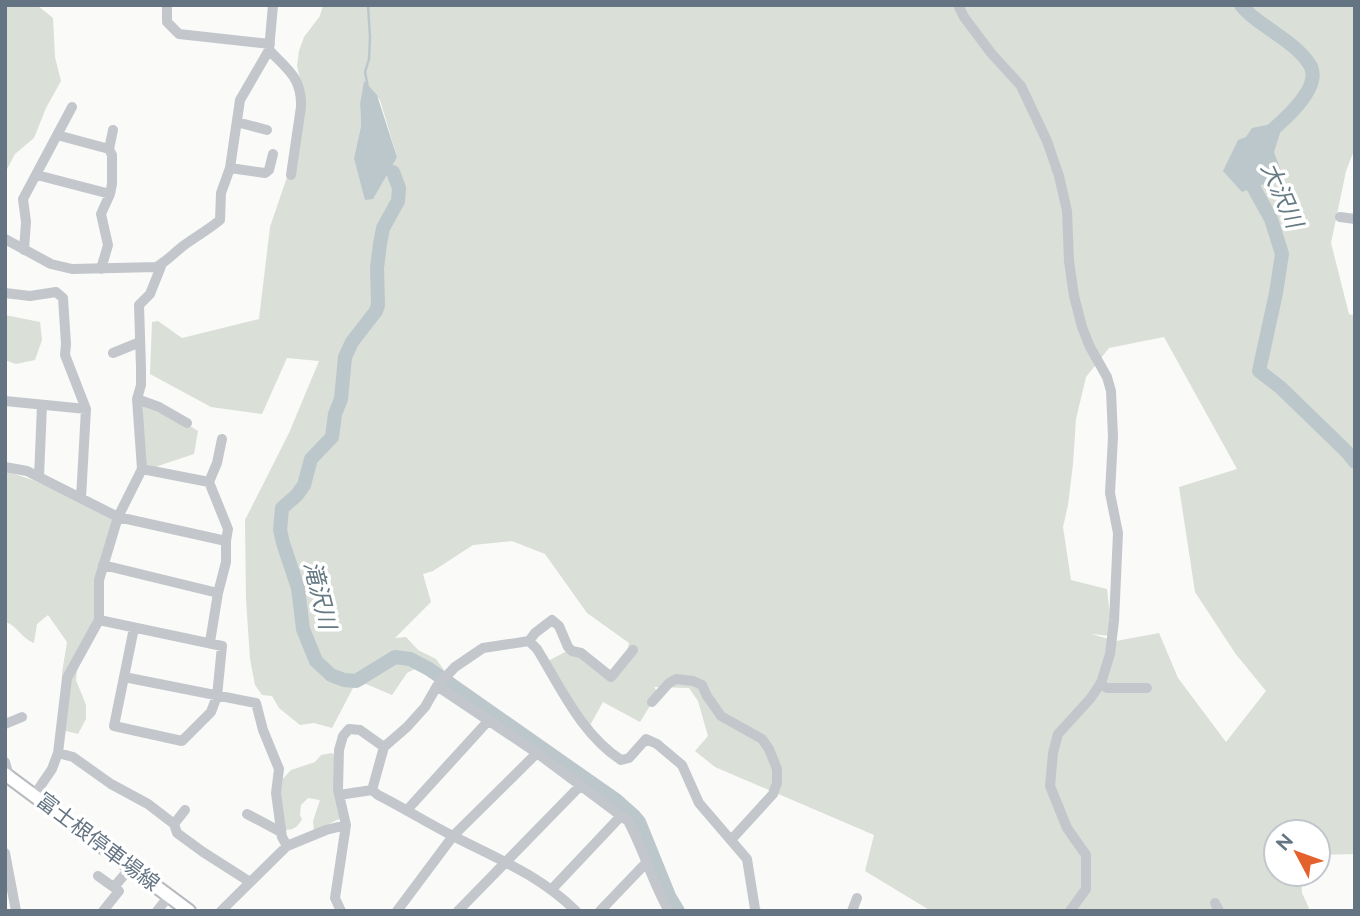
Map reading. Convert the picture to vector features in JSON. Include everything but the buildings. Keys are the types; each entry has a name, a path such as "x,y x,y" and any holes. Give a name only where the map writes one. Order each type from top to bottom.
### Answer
{"main road":[{"name":"富士根停車場線","path":"7,775 189,911"}],"street":[{"path":"167,5 167,22 179,34 270,47 297,80 301,107 291,175"},
{"path":"5,239 51,264 72,269 156,267 220,220 221,193 230,168 240,100 270,47 273,5"},
{"path":"958,5 964,18 991,53 1021,86 1047,141 1067,211 1074,296 1082,327 1107,377 1111,391 1113,437 1110,493 1118,533 1110,654 1100,684 1058,734 1050,786 1067,828 1086,855 1086,889 1070,911"},
{"path":"24,250 26,222 23,199 72,107"},
{"path":"237,122 267,130"},
{"path":"100,269 108,245 102,214 110,194 112,155 109,149 113,130"},
{"path":"57,135 109,149"},
{"path":"230,168 265,173 270,170 273,154"},
{"path":"37,175 110,194"},
{"path":"1340,217 1355,219"},
{"path":"34,794 52,769 58,753 67,678 99,620 99,580 103,565 118,517 142,469 137,399 141,386 139,305 150,294 162,264"},
{"path":"5,293 30,296 56,292 63,298 65,355 86,409 81,498"},
{"path":"113,353 140,342"},
{"path":"137,399 159,407 187,423"},
{"path":"5,401 86,409"},
{"path":"39,477 42,405"},
{"path":"210,642 226,562 228,529 209,482 217,463 222,439"},
{"path":"5,467 27,471 118,517 226,541"},
{"path":"142,469 209,482"},
{"path":"103,565 218,593"},
{"path":"99,620 222,646 217,696 211,712 182,741 114,726 134,628"},
{"path":"530,642 535,633 552,621 559,626 568,647 581,653 611,677 633,650"},
{"path":"372,790 384,747 425,707 439,683 455,667 483,648 530,642"},
{"path":"530,642 587,729 609,752 621,760 629,758 646,739 657,744 682,765 699,803 747,859 756,911"},
{"path":"124,677 256,703 262,730 279,769 276,793 281,832 287,846"},
{"path":"652,702 676,679 693,681 702,685 721,716 762,739 769,748 777,769 774,794 731,840"},
{"path":"439,683 628,821 657,891 669,911"},
{"path":"1100,684 1107,688 1147,688"},
{"path":"5,724 22,717"},
{"path":"407,810 489,720"},
{"path":"341,911 335,898 346,825 338,790 339,750 343,736 349,729 360,730 384,747"},
{"path":"58,753 73,757 111,784 148,804 174,824 177,833 250,882"},
{"path":"397,911 453,836 537,753"},
{"path":"5,762 7,775"},
{"path":"458,911 580,785"},
{"path":"339,795 372,790 453,836 507,862 552,889 576,911"},
{"path":"174,824 185,810"},
{"path":"247,814 281,832"},
{"path":"552,889 621,816"},
{"path":"221,911 287,846 346,825"},
{"path":"5,853 13,908"},
{"path":"600,911 646,863"},
{"path":"114,887 131,867"},
{"path":"98,876 119,891 103,911"},
{"path":"157,911 169,896"},
{"path":"852,911 857,898"}],"shaded area":[{"path":"5,5 37,5 53,18 55,57 61,81 34,138 15,154 5,173"},
{"path":"323,5 1355,5 1355,148 1346,171 1331,243 1349,314 1355,316 1355,854 1332,855 1332,818 1262,818 1262,888 1302,888 1309,908 1306,911 931,911 865,871 874,835 715,767 695,751 708,736 698,701 689,688 654,687 658,693 640,722 603,702 588,729 548,661 567,651 577,653 613,678 623,670 629,643 587,613 545,554 512,541 473,545 433,571 423,574 431,602 395,638 406,637 418,650 436,659 444,670 439,678 415,669 407,673 392,695 366,684 353,688 332,728 314,723 300,725 279,708 272,696 262,695 255,685 250,659 246,599 245,520 289,433 319,361 287,358 262,414 211,407 150,374 152,322 158,321 182,338 259,319 270,227 301,136 305,100 297,66 304,37 320,16","holes":["364,82 380,100 397,157 354,158 361,126 360,103","1164,337 1237,469 1179,487 1195,592 1235,653 1266,691 1226,742 1178,678 1159,633 1116,641 1091,634 1112,636 1107,589 1071,580 1063,527 1073,464 1076,419 1086,377 1109,348"]},
{"path":"364,81 377,95 397,157 373,199 365,200 354,158 361,126 360,103"},
{"path":"1282,122 1275,132 1280,133 1274,152 1283,177 1242,192 1223,171 1238,140 1246,137 1252,128"},
{"path":"5,315 40,322 42,340 35,360 16,364 5,360"},
{"path":"143,406 198,431 194,454 155,467 142,463"},
{"path":"5,471 33,480 116,518 95,620 79,654 76,680 86,705 86,719 78,734 62,730 62,673 67,642 48,615 37,624 34,643 5,622"},
{"path":"332,753 338,758 340,819 314,831 313,821 320,800 308,798 301,805 302,819 299,824 293,829 284,830 279,783 291,770 315,762 321,755"}],"waterway":[{"path":"368,5 370,37 369,59 365,72 368,88"},
{"name":"大沢川","path":"1241,5 1295,48 1311,67 1313,76 1311,85 1299,104 1269,133"},
{"path":"389,165 393,172"},
{"name":"滝沢川","path":"393,172 399,188 398,201 383,228 377,268 378,305 352,342 345,357 341,399 335,414 332,437 311,459 304,485 297,495 282,508 280,530 298,588 303,629 316,661 331,675 356,681 395,657 410,659 429,669 616,800 639,822 669,896 678,911"},
{"name":"大沢川","path":"1245,172 1271,219 1282,254 1259,371 1280,387 1355,462"}]}
